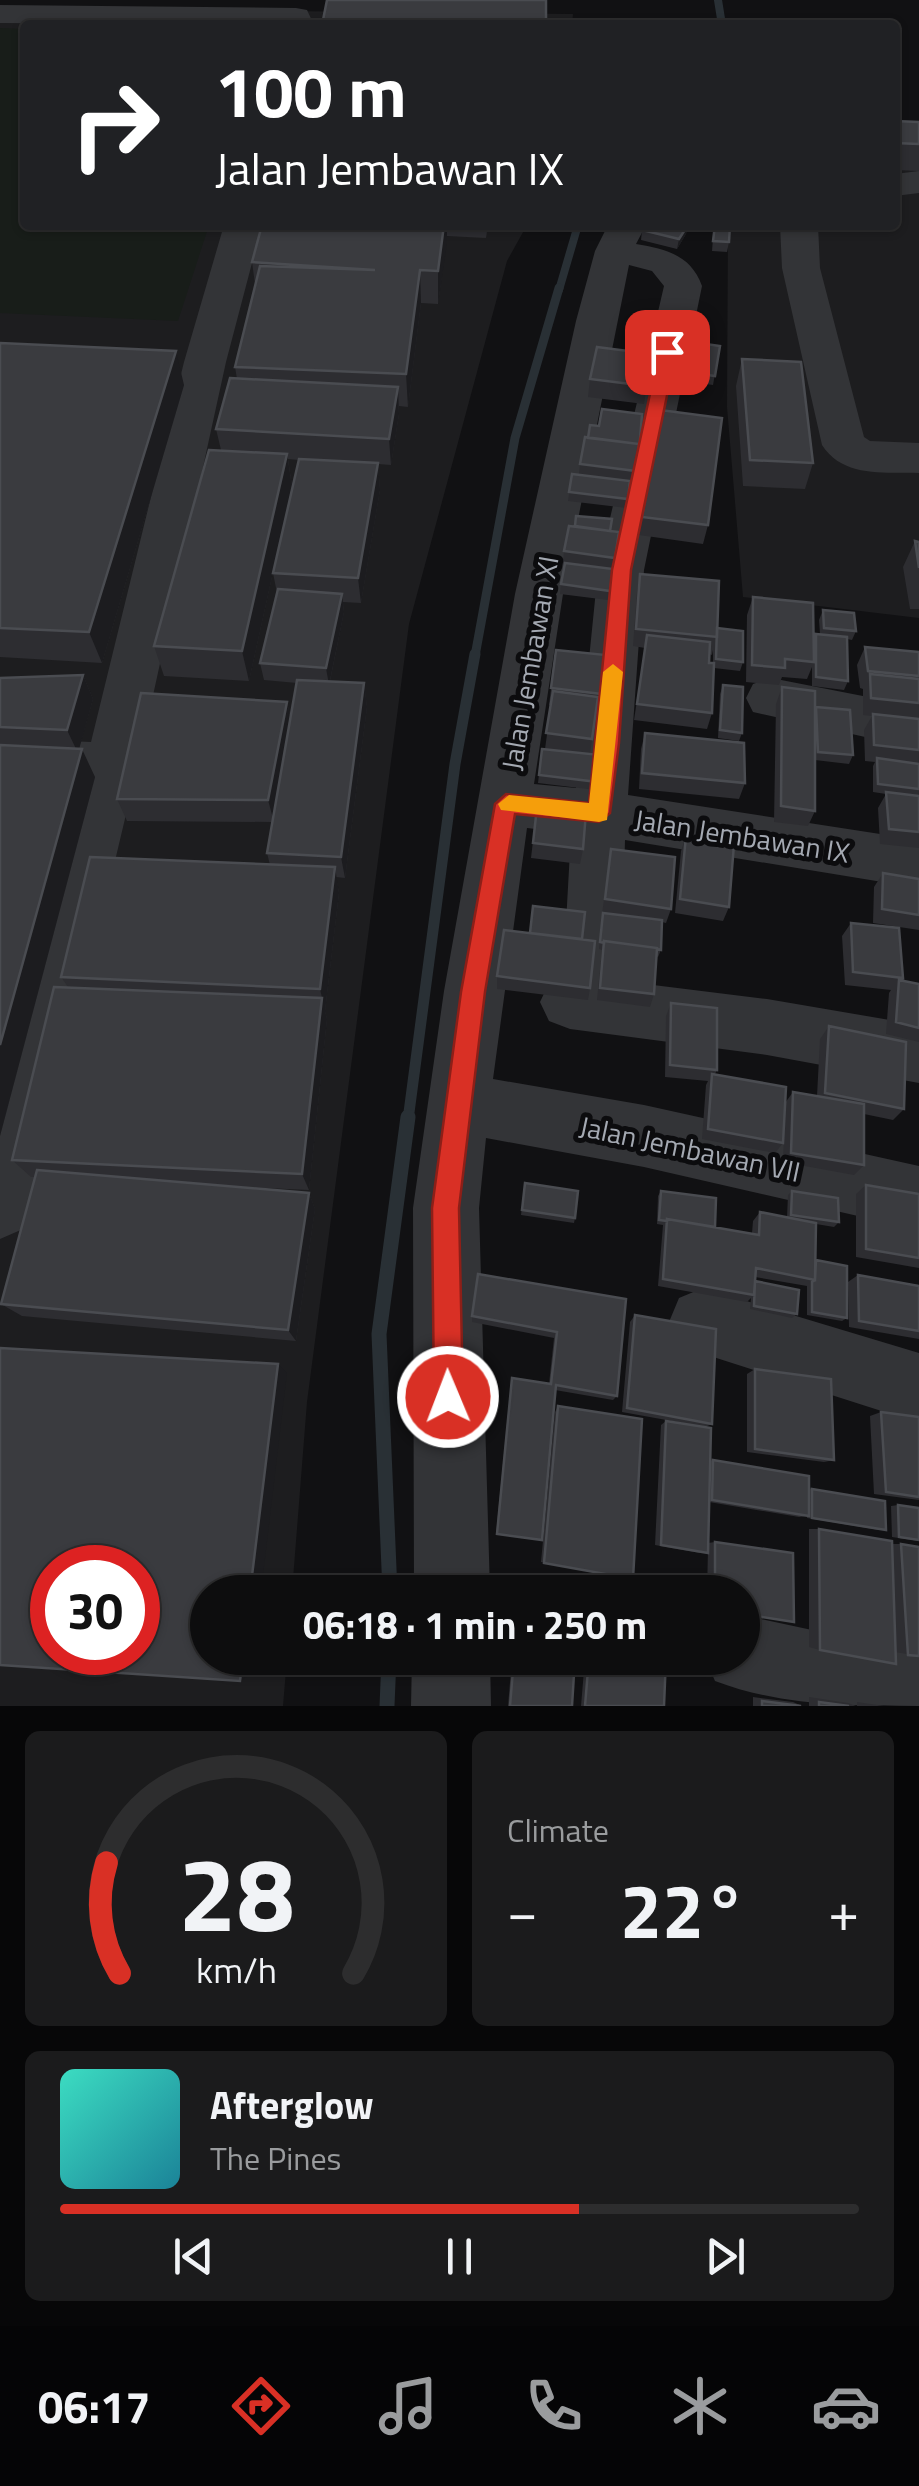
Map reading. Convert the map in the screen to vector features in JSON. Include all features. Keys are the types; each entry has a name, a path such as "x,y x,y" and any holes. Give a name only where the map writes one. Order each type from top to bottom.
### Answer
{"street":[{"path":"0,14 297,20"},
{"path":"0,1206 112,764 187,361 241,230"},
{"path":"799,230 801,268 844,445 861,456 919,458"},
{"path":"620,238 670,264 681,274 683,286 621,570 581,1004 767,1027 919,1054"},
{"name":"Jalan Jembawan XI","path":"457,1575 446,1208 473,992 540,594 620,238"},
{"path":"771,698 919,728"},
{"path":"0,759 112,764"},
{"name":"Jalan Jembawan IX","path":"506,804 599,813 919,864"},
{"name":"Jalan Jembawan VII","path":"460,1103 644,1136 919,1198"},
{"path":"703,1322 919,1388"},
{"path":"760,1658 919,1692"},
{"name":"Jalan Jembawan XI","path":"450,1706 453,1675"}],"shaded area":[{"path":"0,8 573,14 572,20 20,20 20,230 524,230 507,261 409,624 307,1402 293,1575 190,1575 190,1675 286,1675 283,1706 0,1706"},
{"path":"0,28 20,29 20,230 207,230 178,321 0,313"},
{"path":"900,136 919,136 919,618 743,597 727,407 728,230 900,230"}],"building":[{"path":"327,0 546,0 546,20 323,20"},
{"path":"900,121 919,122 919,144 900,143"},
{"path":"261,230 443,230 438,271 420,270 406,374 235,367 260,266 375,270 252,262"},
{"path":"642,230 685,230 679,239"},
{"path":"714,230 730,230 729,242 713,241"},
{"path":"671,339 720,346 715,376 664,369"},
{"path":"0,343 176,351 89,632 0,628"},
{"path":"597,347 652,354 647,386 590,379"},
{"path":"742,359 801,362 813,463 750,460"},
{"path":"230,378 398,387 389,439 216,429"},
{"path":"602,409 642,414 639,452 639,444 588,438 590,425 599,426"},
{"path":"660,410 722,418 708,525 642,517"},
{"path":"585,437 639,444 636,471 580,464"},
{"path":"209,450 287,454 242,651 154,646"},
{"path":"299,459 378,463 358,578 273,573"},
{"path":"572,474 630,481 628,499 569,492"},
{"path":"576,516 612,519 610,531 575,526"},
{"path":"569,526 619,532 615,558 564,551"},
{"path":"565,563 613,569 610,591 561,584"},
{"path":"640,574 719,581 717,637 636,629"},
{"path":"278,589 342,594 326,668 260,663"},
{"path":"753,597 813,603 814,662 785,659 785,668 752,665"},
{"path":"823,610 854,613 856,631 824,628"},
{"path":"717,628 743,631 743,662 716,659"},
{"path":"816,634 847,637 848,681 816,677"},
{"path":"647,635 710,642 709,663 714,663 712,713 637,704"},
{"path":"865,647 919,652 919,676 868,671"},
{"path":"556,650 606,655 602,694 551,688"},
{"path":"870,674 919,679 919,703 871,698"},
{"path":"83,675 67,730 0,727 0,678"},
{"path":"297,680 364,683 341,857 267,853"},
{"path":"723,685 743,687 742,733 720,730"},
{"path":"782,687 815,691 815,811 781,806"},
{"path":"553,691 598,697 592,739 546,733"},
{"path":"141,693 287,702 268,800 117,799"},
{"path":"816,707 850,710 853,755 818,752"},
{"path":"873,714 919,719 919,750 874,745"},
{"path":"645,733 744,743 745,783 642,773"},
{"path":"0,745 82,749 0,1045"},
{"path":"542,749 600,755 598,782 539,775"},
{"path":"877,758 919,764 919,789 878,784"},
{"path":"886,792 919,796 919,832 889,829"},
{"path":"537,807 586,812 583,849 533,843"},
{"path":"686,836 734,844 729,907 680,899"},
{"path":"611,849 675,857 671,909 605,899"},
{"path":"90,857 335,867 320,989 61,977"},
{"path":"883,873 919,879 919,915 882,909"},
{"path":"533,906 585,912 582,939 530,933"},
{"path":"603,913 662,920 661,950 600,942"},
{"path":"851,923 899,928 903,978 853,972"},
{"path":"504,930 595,941 590,988 497,976"},
{"path":"604,941 657,948 654,994 600,988"},
{"path":"899,980 919,984 919,1028 896,1022"},
{"path":"54,987 322,998 302,1174 12,1160"},
{"path":"671,1003 717,1008 717,1070 670,1065"},
{"path":"829,1026 906,1042 904,1109 825,1093"},
{"path":"712,1074 786,1087 783,1143 708,1129"},
{"path":"793,1092 864,1104 864,1165 791,1153"},
{"path":"37,1170 309,1193 288,1330 1,1304"},
{"path":"525,1183 578,1191 575,1218 522,1210"},
{"path":"866,1185 919,1194 919,1258 866,1249"},
{"path":"661,1191 716,1198 715,1227 659,1220"},
{"path":"792,1191 838,1198 839,1222 791,1215"},
{"path":"760,1212 816,1223 815,1280 756,1268 754,1295 663,1279 667,1219 759,1235"},
{"path":"816,1260 847,1266 847,1318 812,1312"},
{"path":"478,1274 626,1299 617,1396 556,1385 542,1540 497,1534 512,1378 551,1384 557,1332 472,1316"},
{"path":"858,1275 919,1286 919,1331 859,1321"},
{"path":"755,1281 799,1290 797,1314 754,1306"},
{"path":"635,1315 716,1329 712,1424 627,1408"},
{"path":"0,1348 278,1364 252,1575 190,1575 190,1675 241,1675 240,1681 150,1675 160,1675 160,1545 30,1545 30,1667 0,1665"},
{"path":"755,1369 831,1379 834,1460 755,1449"},
{"path":"558,1406 642,1419 633,1575 544,1563"},
{"path":"881,1412 919,1417 919,1497 886,1492"},
{"path":"666,1421 711,1428 708,1553 661,1545"},
{"path":"713,1460 809,1476 809,1516 712,1500"},
{"path":"812,1489 885,1501 886,1530 812,1518"},
{"path":"898,1505 919,1508 919,1540 899,1537"},
{"path":"819,1529 892,1541 896,1664 820,1650"},
{"path":"715,1542 793,1553 794,1622 760,1617 760,1575 715,1575"},
{"path":"901,1544 919,1547 919,1656 908,1655"},
{"path":"513,1675 574,1675 572,1706 510,1706"},
{"path":"588,1675 665,1675 664,1706 585,1706"},
{"path":"762,1701 801,1706 762,1706"}],"waterway":[{"path":"718,0 721,20"},
{"path":"559,290 577,230"},
{"path":"475,656 515,438 559,288"},
{"path":"408,1120 455,764 475,654"},
{"path":"389,1575 379,1334 408,1117"},
{"path":"387,1706 388,1675"}],"slow traffic":[{"path":"509,804 599,813 613,672"}],"route":[{"path":"448,1397 446,1208 473,992 506,804 599,813 621,570 667,352"}]}
